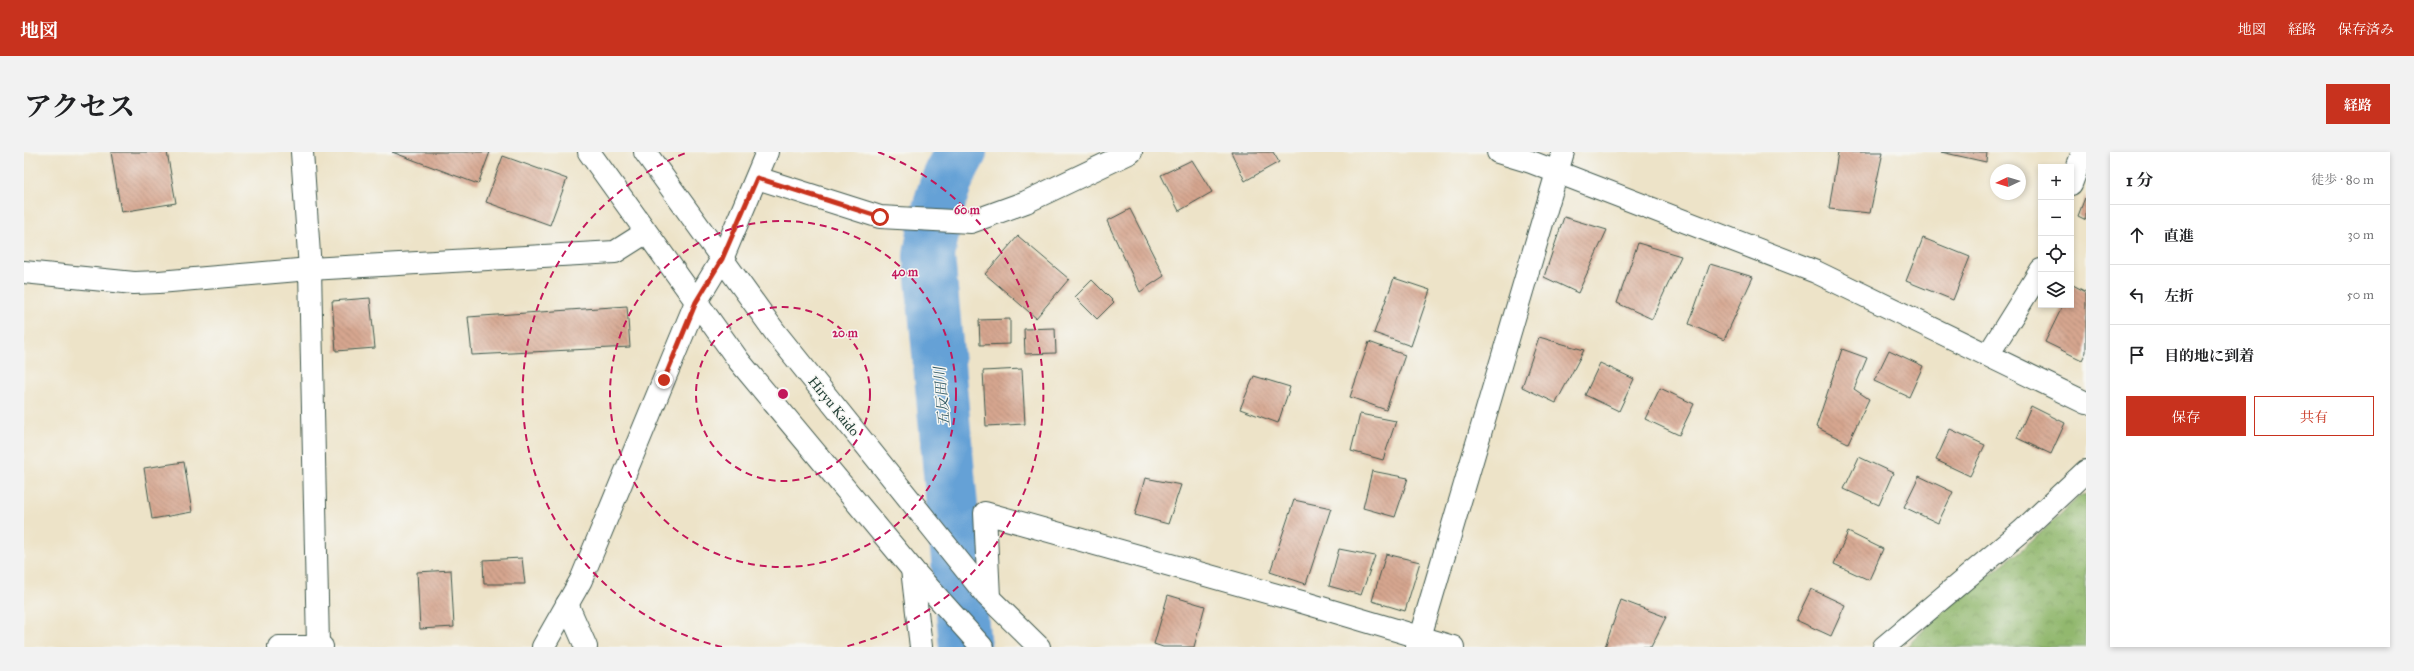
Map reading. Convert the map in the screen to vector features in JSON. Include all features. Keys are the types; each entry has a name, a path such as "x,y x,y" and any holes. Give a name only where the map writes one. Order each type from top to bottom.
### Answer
{"main road":[{"path":"279,647 320,647 310,269 302,152"},
{"path":"589,152 645,233 739,361 917,574 982,647"},
{"name":"Hiryu Kaido","path":"645,152 775,332 988,596 1039,647"},
{"path":"543,647 581,580 696,302 722,259 767,152"},
{"path":"757,178 880,217 952,223 970,222 1026,202 1131,152"},
{"path":"1498,152 1560,162 1816,272 2086,403"},
{"path":"2074,176 2083,152"},
{"path":"1418,643 1560,162"},
{"path":"24,272 134,283 310,269 616,252 645,233"},
{"path":"1988,355 2040,272"},
{"path":"1884,647 2022,531 2086,471"},
{"path":"988,596 985,513 1302,602 1418,643 1453,647"},
{"path":"917,574 921,647"},
{"path":"567,604 586,647"}],"green space":[{"path":"2086,494 2086,647 1906,647 1944,610 2030,543 2080,496"}],"building":[{"path":"111,152 167,152 176,203 121,212"},
{"path":"392,152 490,152 478,184"},
{"path":"1231,152 1273,152 1279,162 1245,181"},
{"path":"1838,152 1883,152 1870,213 1829,209"},
{"path":"1941,152 1987,152 1986,162"},
{"path":"503,156 567,179 550,225 486,202"},
{"path":"1192,160 1212,192 1179,211 1161,175"},
{"path":"2086,195 2086,220 2078,216"},
{"path":"1130,209 1164,276 1140,292 1107,221"},
{"path":"1564,217 1607,230 1578,293 1544,277"},
{"path":"1018,236 1069,279 1036,318 985,274"},
{"path":"1923,238 1970,257 1953,300 1906,281"},
{"path":"1638,243 1681,256 1652,319 1617,303"},
{"path":"1710,264 1753,277 1724,340 1689,324"},
{"path":"1394,278 1430,290 1411,346 1374,333"},
{"path":"1092,280 1114,302 1097,319 1075,297"},
{"path":"2074,286 2086,292 2086,352 2082,360 2045,342 2062,308 2074,308"},
{"path":"370,298 375,348 336,351 332,301"},
{"path":"627,306 630,347 472,355 468,317"},
{"path":"1010,319 1010,344 980,345 979,320"},
{"path":"1055,328 1056,353 1025,354 1024,329"},
{"path":"1539,337 1584,350 1556,403 1522,387"},
{"path":"1369,342 1405,355 1386,410 1350,397"},
{"path":"1842,349 1867,358 1854,389 1869,399 1848,443 1816,427"},
{"path":"1889,350 1923,366 1909,397 1874,381"},
{"path":"1600,363 1634,379 1619,411 1585,395"},
{"path":"1022,369 1025,424 986,426 983,371"},
{"path":"1254,376 1290,387 1278,423 1240,409"},
{"path":"1660,388 1694,404 1679,435 1645,419"},
{"path":"2031,406 2065,423 2051,454 2017,438"},
{"path":"1360,414 1396,421 1383,460 1351,451"},
{"path":"1950,429 1985,445 1970,476 1936,460"},
{"path":"1859,457 1893,473 1879,505 1844,489"},
{"path":"184,462 192,512 152,519 144,468"},
{"path":"1372,471 1408,478 1395,517 1363,508"},
{"path":"1919,476 1953,492 1938,523 1904,507"},
{"path":"1145,478 1181,485 1168,524 1135,515"},
{"path":"1294,500 1331,508 1306,584 1270,572"},
{"path":"1848,532 1883,549 1869,580 1834,564"},
{"path":"1339,549 1375,556 1361,595 1329,586"},
{"path":"1386,554 1420,562 1405,611 1372,601"},
{"path":"522,558 525,584 484,584 483,560"},
{"path":"451,570 454,627 420,629 417,572"},
{"path":"1811,589 1845,605 1831,636 1796,620"},
{"path":"1168,595 1205,606 1194,647 1163,647 1154,644"},
{"path":"1621,600 1666,617 1651,647 1605,647"}],"waterway":[{"name":"五反田川","path":"961,152 948,177 940,202 929,256 965,647"}],"route":[{"path":"664,380 696,302 722,259 757,178 880,217"}]}
